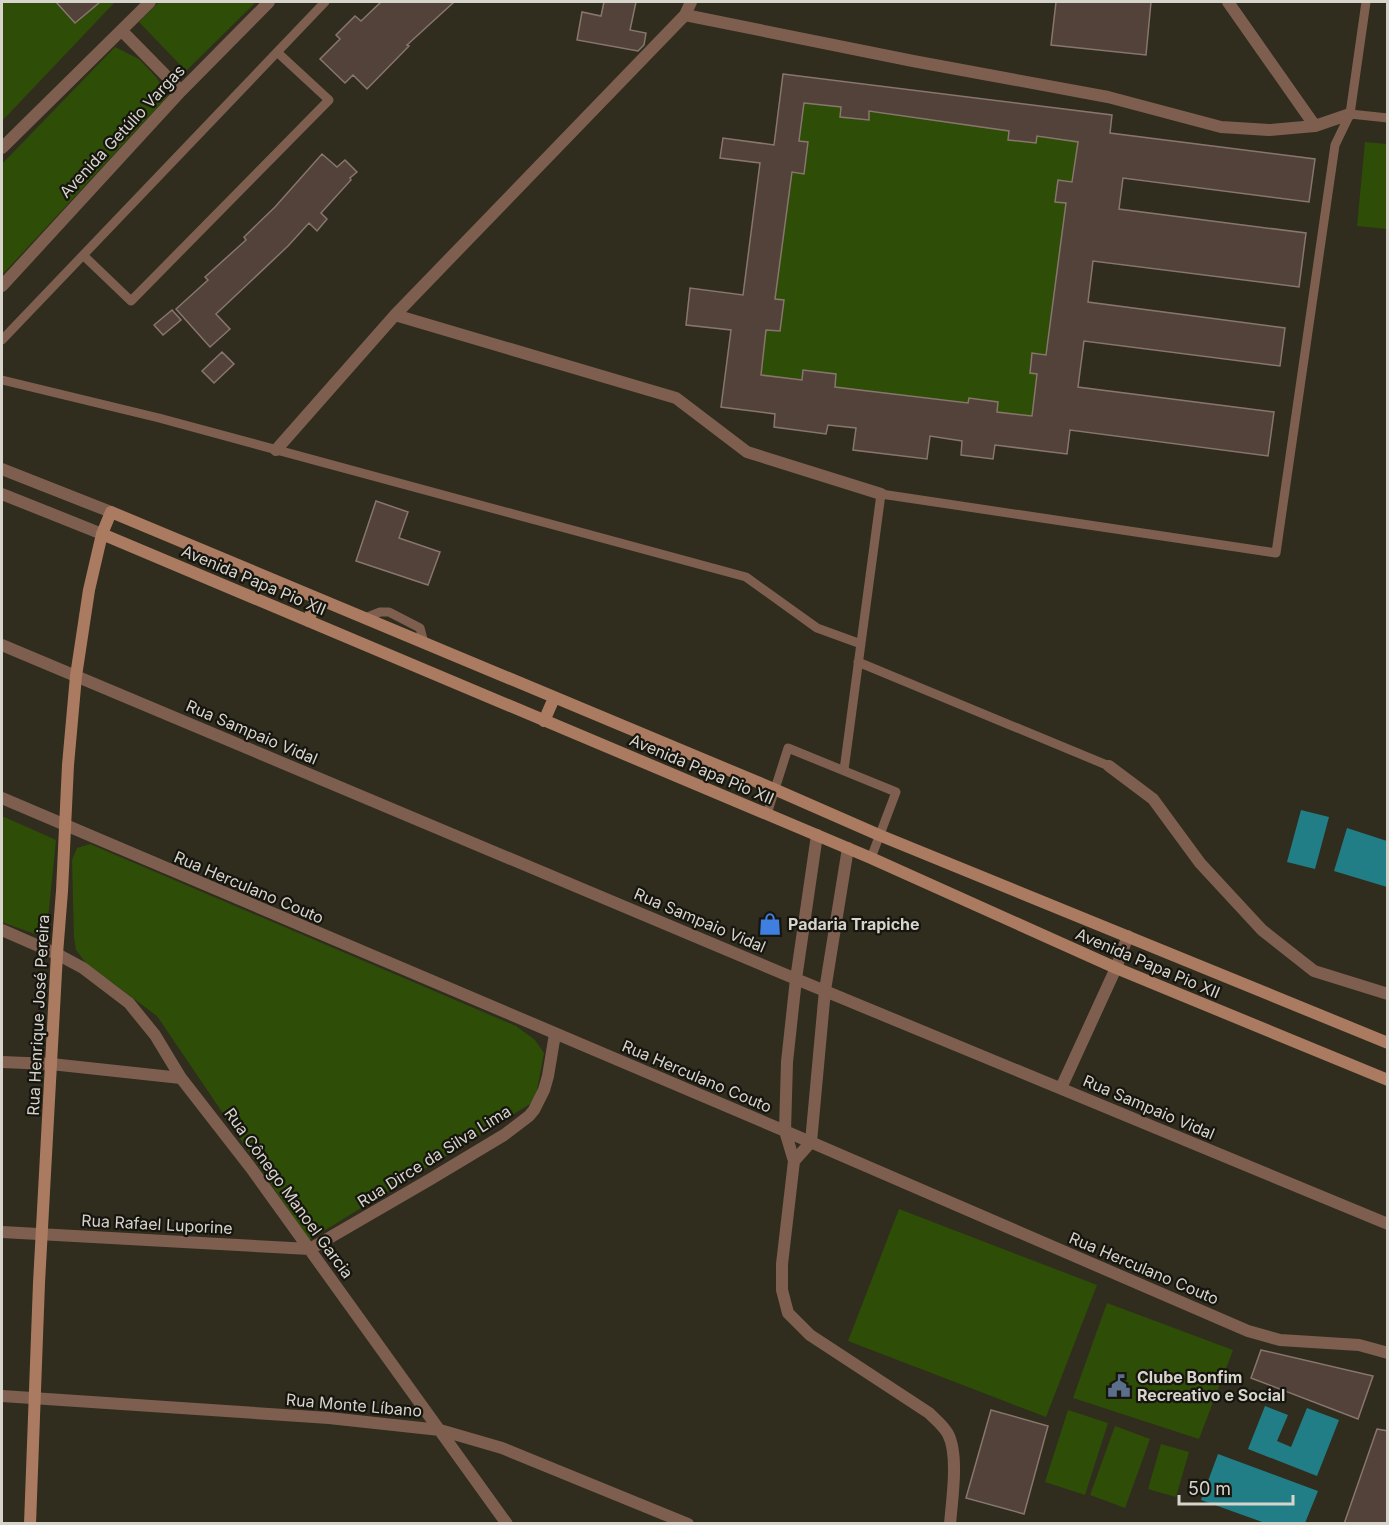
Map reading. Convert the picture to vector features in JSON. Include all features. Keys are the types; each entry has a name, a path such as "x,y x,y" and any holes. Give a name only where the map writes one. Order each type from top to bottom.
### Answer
{"street":[{"path":"2,148 150,2"},
{"name":"Avenida Getúlio Vargas","path":"2,286 181,91 268,2"},
{"path":"276,450 395,315 685,15 691,2"},
{"path":"1228,2 1315,126"},
{"path":"685,15 913,62 1108,97 1221,127 1269,130 1315,126 1350,114"},
{"path":"122,31 181,91"},
{"path":"395,315 676,398 747,452 881,494"},
{"name":"Avenida Papa Pio XII","path":"2,469 111,512 879,835 1388,1044"},
{"name":"Avenida Papa Pio XII","path":"2,494 872,858 1116,968 1388,1080"},
{"name":"Rua Henrique José Pereira","path":"30,1524 51,1064 64,826 76,676 89,590 102,534 111,512"},
{"path":"308,621 317,599"},
{"name":"Rua Sampaio Vidal","path":"2,645 796,979 1388,1224"},
{"path":"544,720 554,698"},
{"path":"1109,766 1153,799 1200,863 1262,930 1314,971 1388,994"},
{"name":"Rua Herculano Couto","path":"2,798 811,1142 1248,1331 1280,1340 1359,1345 1388,1353"},
{"path":"817,835 796,979 787,1062 785,1131 794,1161 782,1264 782,1290 788,1313 810,1335 929,1413 949,1435 954,1461 950,1524"},
{"path":"794,1161 811,1142 825,990 848,848"},
{"name":"Rua Cônego Manoel Garcia","path":"2,930 83,968 129,1003 155,1035 181,1078 231,1140 507,1524"},
{"path":"1061,1088 1116,968 1128,936"},
{"name":"Rua Dirce da Silva Lima","path":"310,1249 504,1134 529,1116 544,1090 555,1034"},
{"path":"2,1062 51,1064 181,1078"},
{"name":"Rua Rafael Luporine","path":"2,1232 310,1249"},
{"name":"Rua Monte Líbano","path":"2,1396 329,1418 440,1430 502,1448 688,1524"}],"lane":[{"path":"2,340 325,2"},
{"path":"844,770 881,494 1276,553 1335,146 1350,114 1366,2"},
{"path":"83,255 132,301 329,100 277,52"},
{"path":"1350,114 1388,118"},
{"path":"2,380 159,418 746,578 817,628 861,644"},
{"path":"858,662 1109,766"},
{"path":"767,814 788,748 844,770 896,792 872,858"}],"green space":[{"path":"2,2 115,2 2,121"},
{"path":"159,2 256,2 186,71 139,22"},
{"path":"115,47 139,59 156,77 168,96 2,275 2,164"},
{"path":"804,103 841,107 841,117 869,120 869,111 1009,131 1009,140 1036,143 1037,136 1078,142 1072,182 1058,180 1055,202 1066,203 1046,355 1032,354 1030,373 1037,374 1032,416 997,412 998,402 969,398 968,403 835,387 836,374 803,370 802,380 761,375 766,330 780,331 784,300 775,299 792,172 804,173 808,142 799,141"},
{"path":"1365,142 1387,144 1387,229 1357,226"},
{"path":"2,816 56,840 46,938 2,922"},
{"path":"90,844 516,1026 535,1040 544,1053 535,1101 309,1240 157,1016 86,963 76,950 72,860 77,848"},
{"path":"899,1209 1097,1285 1046,1417 848,1341"},
{"path":"1107,1303 1233,1350 1199,1439 1073,1398"},
{"path":"1068,1410 1108,1423 1085,1495 1045,1482"},
{"path":"1115,1426 1150,1439 1125,1508 1090,1495"},
{"path":"1161,1444 1189,1452 1176,1497 1148,1489"}],"water":[{"path":"1301,810 1329,817 1315,869 1287,862"},
{"path":"1347,828 1387,841 1387,887 1334,871"},
{"path":"1265,1406 1288,1415 1277,1441 1291,1447 1307,1408 1339,1420 1317,1476 1248,1449"},
{"path":"1218,1454 1318,1491 1305,1523 1265,1523 1201,1500"}],"building":[{"path":"56,2 100,2 75,23"},
{"path":"381,2 454,2 407,45 409,46 367,89 353,75 345,83 320,59 340,39 336,35 355,16 361,21"},
{"path":"604,2 636,2 630,30 646,33 644,45 638,51 577,40 582,12 601,16"},
{"path":"1056,2 1151,2 1146,55 1051,45"},
{"path":"783,74 1112,115 1110,133 1315,159 1309,202 1123,178 1119,209 1306,233 1299,287 1093,261 1088,302 1285,328 1280,366 1084,341 1078,387 1274,412 1268,456 1070,430 1067,454 995,445 993,459 961,455 962,441 930,436 927,459 853,450 856,428 828,425 826,434 774,427 775,414 721,407 731,330 686,325 690,288 743,295 760,163 720,158 723,138 774,145","holes":["804,103 841,107 840,117 869,120 869,111 1009,131 1008,140 1036,143 1037,136 1078,142 1072,182 1058,180 1055,202 1066,203 1046,355 1032,353 1030,373 1037,374 1032,416 997,412 998,402 969,398 968,403 835,387 836,374 803,370 802,380 761,375 766,330 780,331 784,300 775,299 792,172 804,174 808,142 799,141"]},
{"path":"322,154 337,167 345,160 357,172 321,213 327,219 317,231 309,223 216,314 230,329 210,347 176,309 208,280 205,277 246,240 244,237 275,207"},
{"path":"172,310 181,320 163,335 154,325"},
{"path":"222,352 234,364 214,383 202,371"},
{"path":"376,501 408,512 399,538 440,552 428,585 356,561"},
{"path":"1261,1350 1373,1376 1358,1419 1251,1378"},
{"path":"991,1410 1048,1426 1024,1514 966,1498"},
{"path":"1377,1429 1388,1431 1388,1524 1344,1524"}],"place":[{"name":"Padaria Trapiche","path":"770,924"},
{"name":"Clube Bonfim Recreativo e Social","path":"1119,1386"}]}
